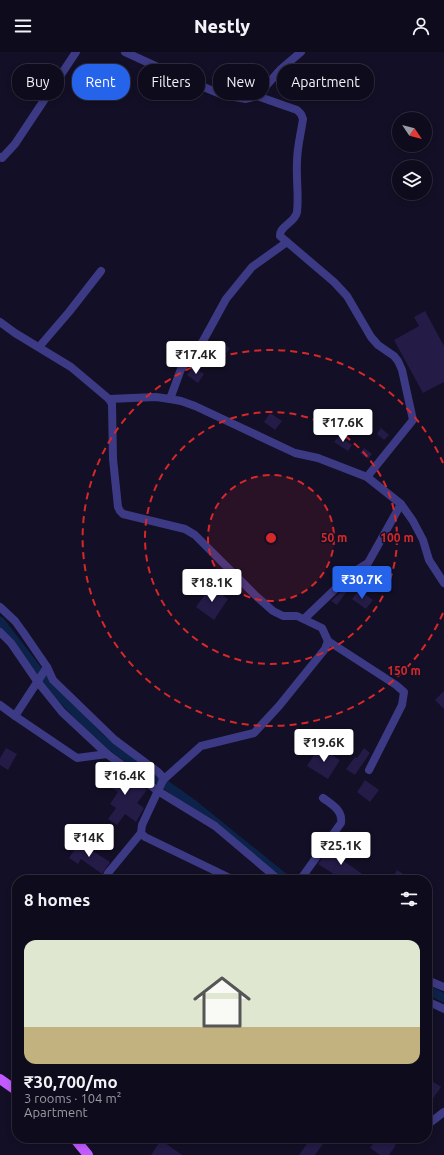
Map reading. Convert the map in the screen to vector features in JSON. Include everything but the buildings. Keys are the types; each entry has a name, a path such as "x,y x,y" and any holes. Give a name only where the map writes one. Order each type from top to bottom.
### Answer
{"main road":[{"path":"0,1079 12,1087"},
{"path":"78,1143 88,1155"}],"street":[{"path":"0,157 2,158 15,144 76,52"},
{"path":"125,52 213,92"},
{"path":"269,82 281,69 301,52"},
{"path":"268,100 296,110 302,114 303,119 297,161 297,211 292,221 282,229 280,236 334,282 347,296 371,337 378,345 394,356 402,370 413,420 367,477"},
{"path":"170,399 181,369 203,341 226,299 252,267 287,242"},
{"path":"39,347 101,271"},
{"path":"0,322 71,367 109,399 113,409 113,460 118,507 120,512 185,529 195,535 256,596 274,611 283,616 297,616 322,628 328,641 396,685 404,692 402,705 369,770"},
{"path":"109,399 156,397 181,400 295,453 318,458 367,477 401,504 413,521 423,540 429,560 444,583"},
{"path":"304,619 352,573 368,563 401,504"},
{"path":"0,607 15,621 23,632 47,667 53,680 115,740 158,772 162,776 163,780"},
{"path":"0,632 11,643 37,682 62,712 107,754 158,791 215,826 273,875"},
{"path":"107,875 141,833 142,825 163,780 202,746 254,733 279,706 325,649 328,641"},
{"path":"15,716 47,667"},
{"path":"0,705 77,758 107,754"},
{"path":"304,875 341,823 342,817 339,810 323,798"},
{"path":"141,833 145,837 224,875"},
{"path":"432,982 444,987"},
{"path":"432,1003 444,1009"},
{"path":"432,1121 444,1112"}],"waterway":[{"path":"0,621 49,685 101,739 193,804 281,875"},
{"path":"432,992 444,998"}]}
